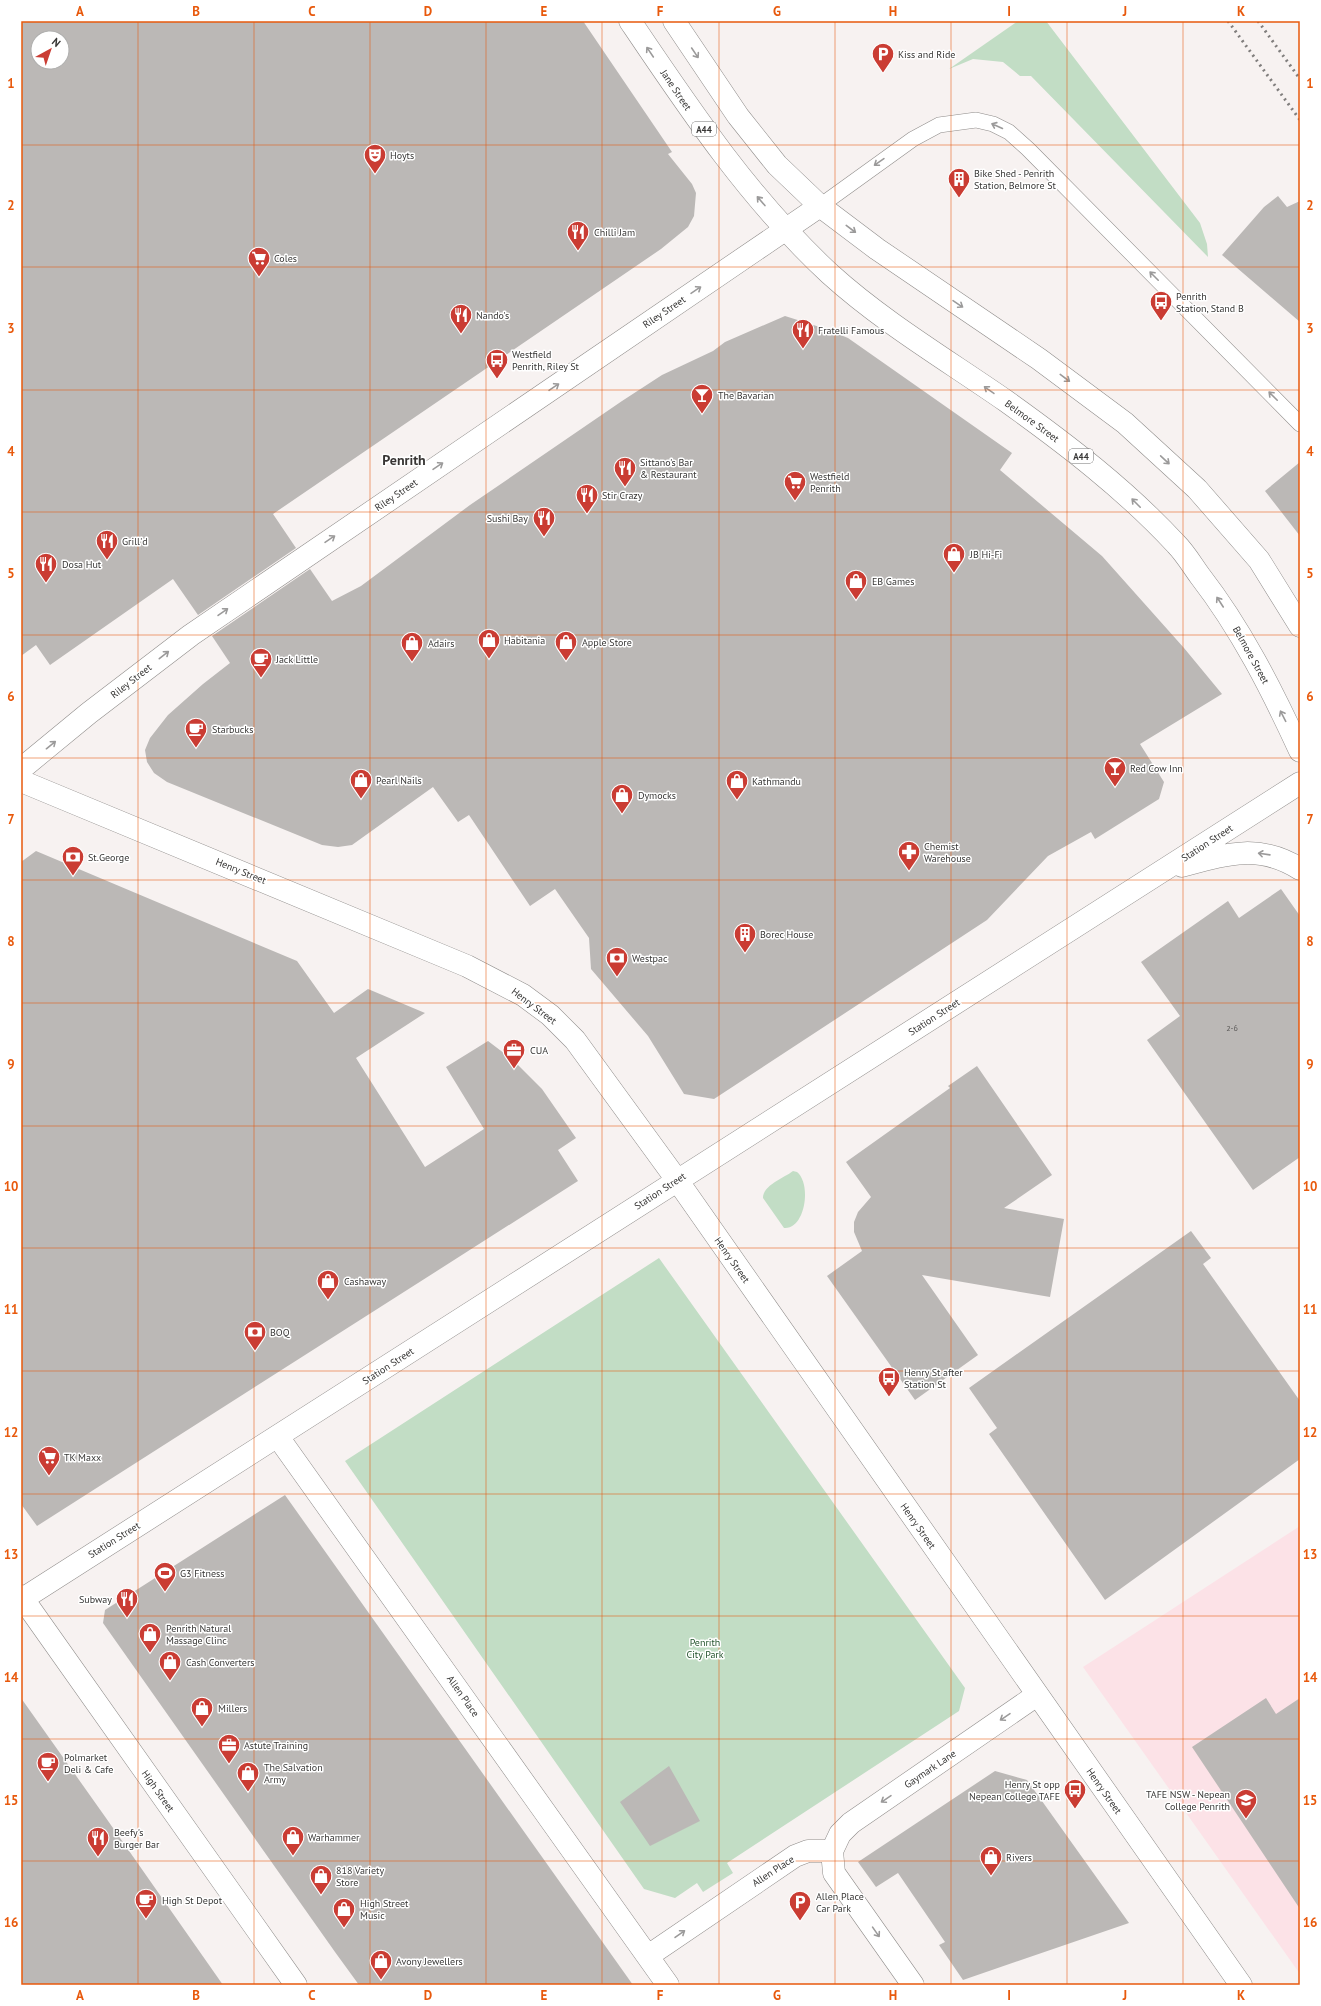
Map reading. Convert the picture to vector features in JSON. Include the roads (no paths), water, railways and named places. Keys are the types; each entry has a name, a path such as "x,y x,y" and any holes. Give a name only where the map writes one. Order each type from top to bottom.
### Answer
{"main road":[{"name":"Jane Street","path":"630,21 693,114 745,184 786,231"},
{"path":"674,21 738,116 777,165 820,206 877,249 1039,359 1125,423 1197,488 1259,560 1300,626"},
{"name":"Riley Street","path":"21,769 89,713 191,635 786,231 820,206"},
{"name":"Belmore Street","path":"786,231 832,275 885,317 1078,454 1130,498 1172,540 1219,600 1254,658 1300,751"},
{"name":"Henry Street","path":"21,781 467,966 523,995 550,1015 575,1040 677,1180 1241,1985"},
{"name":"Station Street","path":"22,1598 278,1437 677,1180 1300,783"},
{"path":"1154,876 1222,856 1254,853 1274,856 1300,869"},
{"name":"Allen Place","path":"278,1437 668,1985"},
{"name":"High Street","path":"22,1598 296,1985"},
{"name":"Gaymark Lane","path":"832,1851 840,1834 851,1823 1037,1695"},
{"name":"Allen Place","path":"648,1956 795,1856 808,1851 832,1851"},
{"path":"832,1851 834,1874 913,1985"}],"lane":[{"path":"820,206 913,139 939,125 976,120 993,124 1009,132 1028,149 1300,424"}],"railway":[{"path":"1228,21 1300,120"},
{"path":"1258,21 1300,79"}],"place":[{"name":"Kiss and Ride","path":"883,74"},
{"name":"Hoyts","path":"375,174"},
{"name":"Bike Shed - Penrith Station, Belmore St","path":"959,198"},
{"name":"Chilli Jam","path":"578,252"},
{"name":"Coles","path":"259,278"},
{"name":"Penrith Station, Stand B","path":"1161,322"},
{"name":"Nando's","path":"461,334"},
{"name":"Fratelli Famous","path":"803,350"},
{"name":"Westfield Penrith, Riley St","path":"497,380"},
{"name":"The Bavarian","path":"702,414"},
{"name":"Sittano's Bar & Restaurant","path":"625,488"},
{"name":"Westfield Penrith","path":"795,502"},
{"name":"Stir Crazy","path":"587,514"},
{"name":"Sushi Bay","path":"544,538"},
{"name":"Grill'd","path":"107,560"},
{"name":"JB Hi-Fi","path":"954,574"},
{"name":"Dosa Hut","path":"46,584"},
{"name":"EB Games","path":"856,600"},
{"name":"Habitania","path":"489,660"},
{"name":"Adairs","path":"412,662"},
{"name":"Apple Store","path":"566,662"},
{"name":"Jack Little","path":"261,678"},
{"name":"Starbucks","path":"196,748"},
{"name":"Red Cow Inn","path":"1115,788"},
{"name":"Pearl Nails","path":"361,800"},
{"name":"Kathmandu","path":"737,800"},
{"name":"Dymocks","path":"622,814"},
{"name":"Chemist Warehouse","path":"909,872"},
{"name":"St.George","path":"73,876"},
{"name":"Borec House","path":"745,954"},
{"name":"Westpac","path":"617,978"},
{"name":"CUA","path":"514,1070"},
{"name":"Cashaway","path":"328,1300"},
{"name":"BOQ","path":"255,1352"},
{"name":"Henry St after Station St","path":"889,1398"},
{"name":"TK Maxx","path":"49,1476"},
{"name":"G3 Fitness","path":"165,1592"},
{"name":"Subway","path":"127,1618"},
{"name":"Penrith Natural Massage Clinc","path":"150,1654"},
{"name":"Cash Converters","path":"170,1682"},
{"name":"Millers","path":"202,1728"},
{"name":"Astute Training","path":"229,1764"},
{"name":"Polmarket Deli & Cafe","path":"48,1782"},
{"name":"The Salvation Army","path":"248,1792"},
{"name":"Henry St opp Nepean College TAFE","path":"1075,1810"},
{"name":"TAFE NSW - Nepean College Penrith","path":"1246,1820"},
{"name":"Warhammer","path":"293,1856"},
{"name":"Beefy's Burger Bar","path":"98,1858"},
{"name":"Rivers","path":"991,1876"},
{"name":"818 Variety Store","path":"321,1896"},
{"name":"High St Depot","path":"146,1920"},
{"name":"Allen Place Car Park","path":"800,1922"},
{"name":"High Street Music","path":"344,1928"},
{"name":"Avony Jewellers","path":"381,1980"}],"district":[{"name":"Penrith","path":"404,460"}],"park label":[{"name":"Penrith City Park","path":"705,1648"}]}
